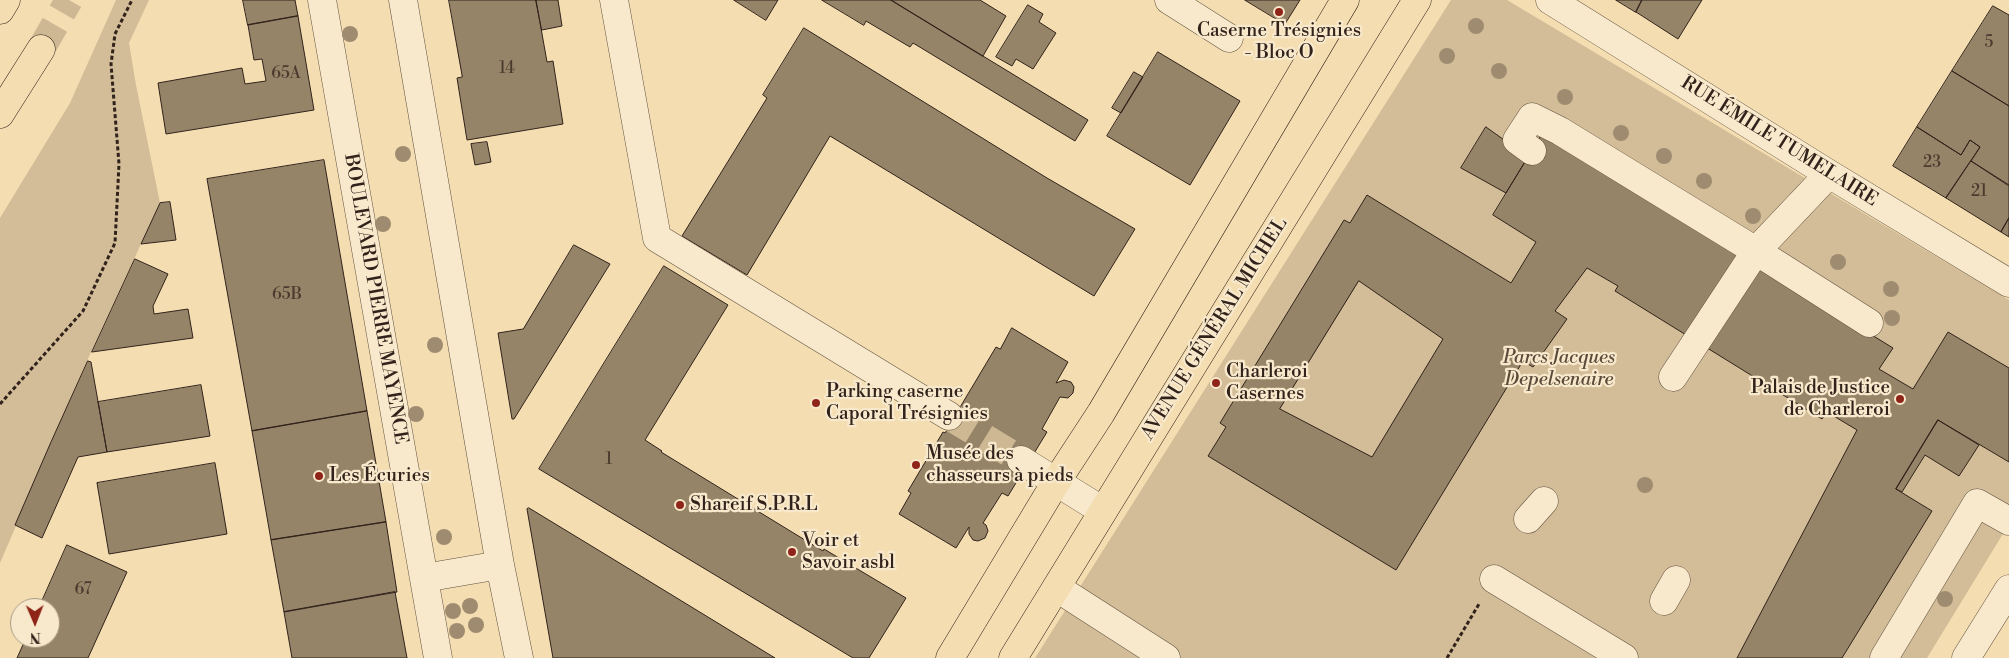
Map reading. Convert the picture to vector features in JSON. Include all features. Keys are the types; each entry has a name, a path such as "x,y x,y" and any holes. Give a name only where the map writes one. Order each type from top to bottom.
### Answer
{"main road":[{"path":"0,10 6,0"},
{"path":"950,658 1056,482 1106,404 1345,0"},
{"name":"AVENUE GÉNÉRAL MICHEL","path":"1014,658 1417,0"},
{"path":"0,114 41,49"}],"street":[{"name":"BOULEVARD PIERRE MAYENCE","path":"322,0 438,658"},
{"path":"404,0 500,565 519,658"},
{"path":"614,0 657,238 949,416"},
{"path":"1169,0 1229,38"},
{"name":"RUE ÉMILE TUMELAIRE","path":"1550,0 1829,174 2009,282"},
{"path":"1532,151 1517,140 1532,117 1560,131 1756,251 1869,323"},
{"path":"1673,377 1756,251 1829,174"},
{"path":"1021,460 1103,511"},
{"path":"1884,658 1977,503 2009,521"},
{"path":"424,578 500,565"},
{"path":"1494,579 1624,658"},
{"path":"1057,588 1166,658"},
{"path":"1966,658 2009,589"}],"path":[{"path":"0,404 83,311 115,243 119,164 111,64 115,34 132,0"},
{"path":"1447,658 1494,579"}],"green space":[{"path":"116,0 149,0 129,43 160,203 91,352 0,563 0,218 70,103"},
{"name":"Parcs Jacques Depelsenaire","path":"1451,0 1507,0 2009,300 2009,524 1927,658 1035,658"}],"building":[{"path":"243,0 295,0 298,16 248,25"},
{"path":"449,0 536,0 547,62 553,61 563,124 467,140 457,78 462,77"},
{"path":"536,0 558,0 562,26 542,30"},
{"path":"734,0 778,0 766,20"},
{"path":"822,0 891,0 1088,120 1075,141 913,43 910,47 866,21 864,25"},
{"path":"891,0 980,0 1006,16 983,56"},
{"name":"Caserne Trésignies - Bloc O","path":"1245,0 1300,0 1285,24"},
{"path":"1616,0 1642,0 1636,12"},
{"path":"1642,0 1702,0 1678,39 1636,12"},
{"path":"1028,5 1043,14 1039,22 1056,33 1033,69 1016,59 1012,66 996,57"},
{"path":"1993,6 2009,15 2009,106 1952,71"},
{"path":"298,16 314,110 166,134 158,83 242,68 245,84 266,81 262,59 254,60 248,25"},
{"path":"804,28 1047,178 1135,229 1094,296 830,136 747,275 682,236 767,98 763,95"},
{"path":"1158,52 1240,101 1190,185 1107,136"},
{"path":"1952,71 2009,106 2009,185 1971,161 1980,147 1970,140 1961,155 1917,127"},
{"path":"1134,72 1143,77 1121,113 1112,108"},
{"path":"1486,127 1528,157 1506,193 1461,168"},
{"path":"1917,127 1961,155 1970,140 1980,147 1946,198 1893,166"},
{"name":"Palais de Justice de Charleroi","path":"1543,133 1893,348 1879,369 1913,389 1948,332 2009,368 2009,462 1938,420 1896,489 1932,511 1842,658 1737,658 1857,430 1827,412 1822,419 1615,291 1618,286 1587,268 1555,311 1567,319 1533,367 1523,361 1396,570 1208,456 1226,427 1220,423 1344,220 1350,223 1367,195 1511,283 1536,242 1493,215","holes":["1359,281 1443,339 1372,457 1280,409"]},
{"path":"487,142 491,162 475,165 471,144"},
{"path":"324,160 367,411 252,431 207,179"},
{"path":"1971,161 2009,186 2009,218 2001,232 1946,198"},
{"path":"170,202 176,240 141,244 160,203"},
{"path":"2009,218 2009,237 2001,232"},
{"path":"574,245 610,264 514,419 512,419 498,333 523,329"},
{"path":"135,259 168,274 153,306 154,314 188,309 193,338 92,352"},
{"path":"664,266 728,305 645,440 661,452 823,551 824,549 906,598 869,658 853,658 539,469"},
{"path":"1012,328 1068,362 1056,383 1064,380 1071,382 1074,387 1073,393 1068,398 1060,397 1042,429 1047,432 1008,496 1002,493 983,523 988,531 985,538 978,541 973,540 969,534 969,527 956,548 899,514 911,493 908,491 943,432 945,433 960,410 996,347 1000,349"},
{"path":"88,361 91,362 107,452 78,457 42,538 15,525"},
{"path":"201,385 210,436 107,452 98,402"},
{"name":"Les Écuries","path":"367,411 386,522 271,540 252,431"},
{"path":"1938,420 1979,445 1959,476 1925,455 1902,492 1896,489"},
{"path":"215,463 227,534 109,554 97,483"},
{"path":"529,508 775,658 553,658 527,509"},
{"path":"386,522 397,592 284,612 271,540"},
{"path":"67,545 127,572 88,658 17,658 22,648 60,648 60,598 43,598"},
{"path":"395,592 407,658 292,658 284,612"}],"tunnel":[{"path":"41,49 69,0"},
{"path":"949,416 1021,460"}],"place":[{"name":"Caserne Trésignies - Bloc O","path":"1279,12"},
{"name":"Charleroi Casernes","path":"1216,383"},
{"name":"Palais de Justice de Charleroi","path":"1900,399"},
{"name":"Parking caserne Caporal Trésignies","path":"816,403"},
{"name":"Musée des chasseurs à pieds","path":"916,465"},
{"name":"Les Écuries","path":"319,476"},
{"name":"Shareif S.P.R.L","path":"680,505"},
{"name":"Voir et Savoir asbl","path":"792,552"}]}
